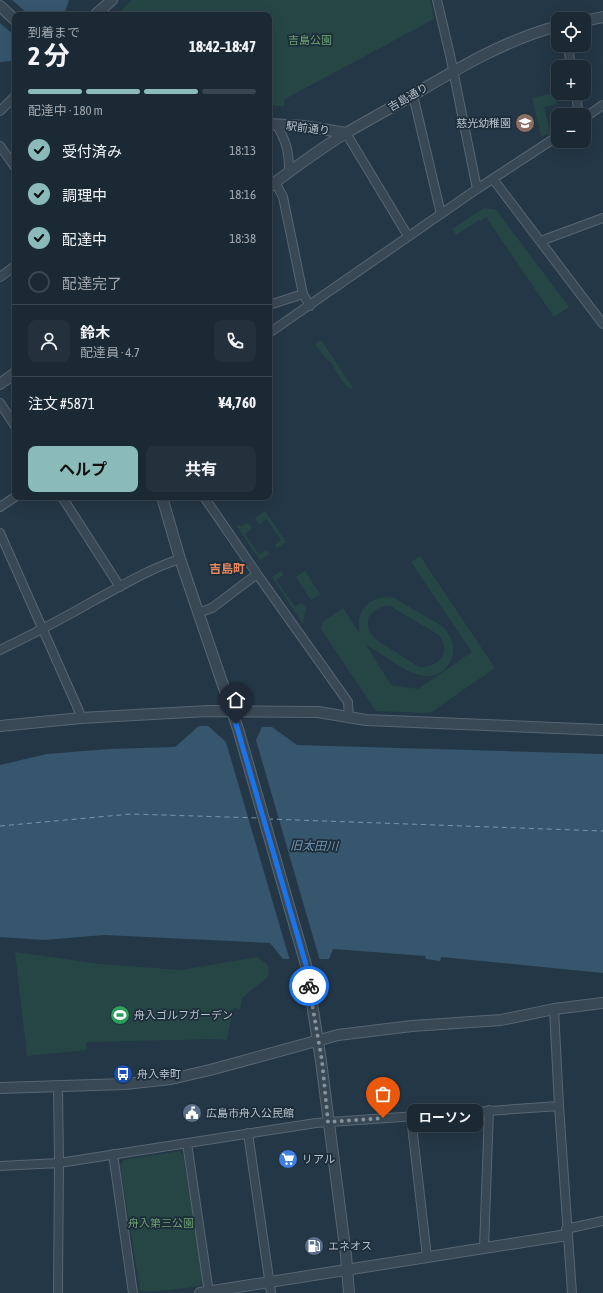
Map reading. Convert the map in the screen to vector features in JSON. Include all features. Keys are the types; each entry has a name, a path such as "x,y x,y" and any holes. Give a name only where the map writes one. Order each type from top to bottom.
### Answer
{"street":[{"path":"99,12 112,0"},
{"path":"437,0 477,189"},
{"path":"0,6 12,17"},
{"path":"591,20 603,17"},
{"name":"吉島通り","path":"272,185 346,133 453,71 504,46 551,28"},
{"path":"413,95 441,214"},
{"path":"0,111 12,99"},
{"path":"591,113 603,104"},
{"path":"273,124 284,136 289,155 289,172"},
{"name":"駅前通り","path":"273,124 304,126 346,133"},
{"path":"346,133 408,236"},
{"path":"272,331 310,306 408,236 551,141"},
{"path":"0,146 12,163"},
{"path":"493,179 603,324"},
{"path":"272,185 283,197 302,294 310,306"},
{"path":"541,242 603,218"},
{"path":"1,274 12,268"},
{"path":"272,304 302,294"},
{"path":"0,384 12,375"},
{"path":"0,403 12,421"},
{"path":"0,507 12,499"},
{"path":"64,500 120,587"},
{"path":"163,500 180,559 236,724 306,965 318,1040 349,1293"},
{"path":"206,500 348,702 349,718"},
{"path":"0,533 79,710 81,718"},
{"path":"0,650 43,630 120,587 169,562 180,559"},
{"path":"198,612 212,608 257,574"},
{"path":"0,726 81,718 208,711 318,712 366,720 603,730"},
{"path":"0,1088 125,1084 171,1079 210,1070 338,1035 412,1026 501,1020 554,1009 603,1003"},
{"path":"554,1009 572,1293"},
{"path":"58,1086 58,1293"},
{"path":"0,1166 59,1162 328,1122 559,1106"},
{"path":"484,1248 489,1110"},
{"path":"411,1117 427,1257"},
{"path":"248,1133 271,1282 271,1293"},
{"path":"187,1143 206,1293 484,1248 567,1232 603,1221"},
{"path":"113,1154 133,1293"}],"green space":[{"name":"吉島公園","path":"132,0 430,0 434,19 285,99 284,106 272,105 272,12 119,12"},
{"path":"551,94 551,100 556,100 557,104 544,107 551,134 541,136 532,98"},
{"path":"484,208 496,210 569,307 554,317 486,217 456,235 452,229"},
{"path":"321,340 353,388 351,389 343,382 330,361 327,360 315,344"},
{"path":"265,511 286,542 277,548 275,545 281,540 267,519 259,524 255,518"},
{"path":"248,523 252,528 245,534 259,555 267,550 269,554 260,560 236,525 242,526"},
{"path":"420,556 495,668 430,713 376,711 321,629 322,622 343,608 360,634 360,618 362,611 366,606 377,599 394,598 442,626 448,633 453,644 453,653 449,664 444,670 435,675 425,676 415,674 404,669 366,645 391,685 418,689 472,652 411,562","holes":["390,606 439,635 443,642 444,653 438,662 426,667 419,667 375,639 369,629 368,619 370,615 379,608"]},
{"path":"281,571 283,575 276,580 295,607 302,603 306,608 303,624 272,577"},
{"path":"305,571 320,594 311,600 296,577"},
{"name":"舟入ゴルフガーデン","path":"15,952 100,964 181,970 257,957 268,965 269,976 242,998 240,1009 233,1008 227,1040 86,1042 87,1050 27,1056"},
{"name":"舟入第三公園","path":"179,1151 183,1155 203,1281 199,1286 194,1287 159,1291 140,1291 120,1165 124,1160"}],"water":[{"path":"0,0 69,0 65,12 12,12 12,60 0,62"},
{"name":"旧太田川","path":"199,726 272,727 297,745 603,754 603,973 441,957 440,961 426,959 425,956 333,949 329,959 283,959 270,943 104,935 44,940 0,937 0,765 47,754 109,749 175,747"}],"pier":[{"path":"0,0 12,0 26,12 12,12 12,33 0,23"},
{"path":"207,725 263,725 256,740 320,961 290,961 226,742"}],"ferry route":[{"path":"0,826 131,814 259,818"},
{"path":"268,819 603,831"}],"way so far":[{"path":"309,986 322,1061 328,1122 383,1118"}],"place":[{"name":"慈光幼稚園","path":"525,123"},
{"name":"舟入ゴルフガーデン","path":"120,1015"},
{"name":"舟入幸町","path":"123,1074"},
{"name":"広島市舟入公民館","path":"192,1113"},
{"name":"ローソン","path":"383,1118"},
{"name":"リアル","path":"288,1159"},
{"name":"エネオス","path":"314,1246"}],"district":[{"name":"吉島町","path":"227,569"}],"route":[{"path":"236,724 306,965 309,986"}]}
